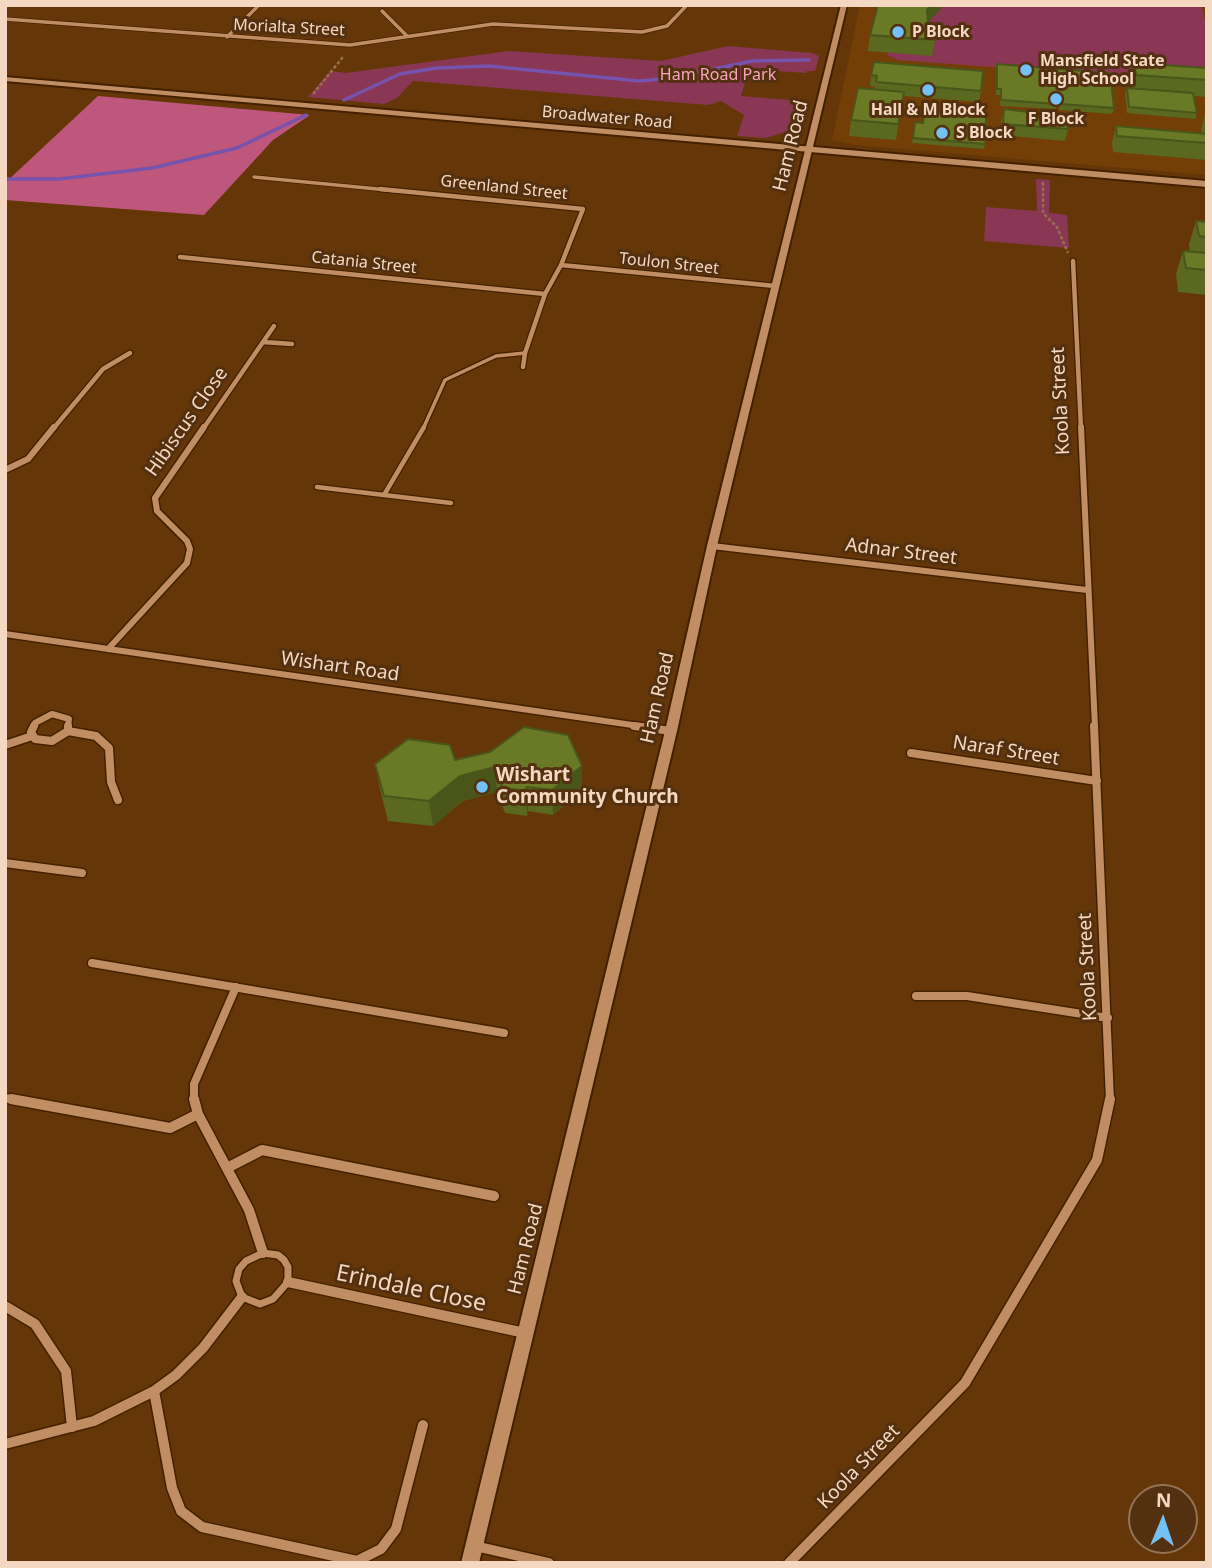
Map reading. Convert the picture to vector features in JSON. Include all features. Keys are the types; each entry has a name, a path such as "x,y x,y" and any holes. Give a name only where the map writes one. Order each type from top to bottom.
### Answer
{"main road":[{"name":"Broadwater Road","path":"5,79 1207,184"}],"street":[{"path":"227,37 259,5"},
{"name":"Morialta Street","path":"5,19 349,45 493,24 642,32 667,26 687,5"},
{"name":"Ham Road","path":"470,1563 844,5"},
{"path":"382,11 407,36"},
{"name":"Greenland Street","path":"254,177 583,209 561,265 545,294 525,353 523,367"},
{"name":"Catania Street","path":"180,257 545,294"},
{"name":"Koola Street","path":"789,1563 965,1383 1097,1160 1110,1100 1108,1018 1073,261"},
{"name":"Toulon Street","path":"561,265 775,286"},
{"name":"Hibiscus Close","path":"108,649 187,564 190,549 187,541 157,511 155,498 274,326"},
{"path":"262,342 292,344"},
{"path":"5,470 28,459 103,369 130,353"},
{"name":"Adnar Street","path":"712,546 1087,590"},
{"name":"Wishart Road","path":"5,634 671,731"},
{"path":"32,736 35,723 52,714 68,719 68,731"},
{"path":"32,736 40,741 52,741 68,731 96,736 109,748 111,782 118,800"},
{"path":"5,745 32,736"},
{"name":"Naraf Street","path":"911,752 1097,781"},
{"path":"5,863 82,873"},
{"path":"92,963 504,1033"},
{"path":"236,987 194,1084 193,1096 198,1114 249,1210 263,1253"},
{"path":"916,996 967,996 1108,1018"},
{"path":"5,1098 170,1128 198,1114"},
{"path":"227,1168 262,1150 494,1196"},
{"name":"Erindale Close","path":"288,1282 526,1334"},
{"path":"5,1444 94,1421 154,1391 176,1375 203,1348 242,1297"},
{"path":"5,1306 35,1324 66,1371 72,1427"},
{"path":"154,1391 172,1488 181,1511 202,1527 357,1561 381,1549 396,1529 423,1425"},
{"path":"475,1546 549,1563"}],"lane":[{"path":"384,495 427,423 445,380 496,356 525,353"},
{"path":"317,487 450,503"},
{"path":"263,1253 278,1255 284,1260 288,1267 288,1282 274,1299 264,1303 251,1302 242,1297 236,1281 240,1269 254,1256 263,1253"}],"path":[{"path":"309,99 348,51 349,45"},
{"path":"1043,178 1044,213 1058,227 1073,261"}],"shaded area":[{"name":"Mansfield State High School","path":"860,5 1207,5 1207,175 856,145 832,140"},
{"path":"98,96 310,115 273,140 204,215 5,200 5,183"}],"green space":[{"path":"895,5 1201,5 1207,29 1207,83 898,60 887,55"},
{"name":"Ham Road Park","path":"728,46 812,53 819,56 815,71 806,73 749,69 741,96 801,101 788,131 766,138 737,136 744,115 721,101 708,105 413,81 397,98 384,104 308,97 330,71 346,73 509,51 661,61"},
{"path":"1036,179 1050,180 1049,213 1067,215 1069,248 984,241 986,207 1037,211"}],"building":[{"path":"878,5 932,5 927,10 928,24 938,25 935,40 870,35"},
{"path":"874,62 983,71 981,91 876,82 877,76 871,75"},
{"path":"1134,63 1207,68 1207,80 1136,75"},
{"path":"997,64 1110,73 1114,108 1061,104 1060,98 1057,98 1057,104 1001,100 1001,89 997,89"},
{"path":"858,88 904,92 898,124 851,120"},
{"path":"1127,88 1193,93 1197,113 1129,107"},
{"path":"1004,109 1029,112 1029,116 1067,119 1068,129 1003,124"},
{"name":"S Block","path":"925,111 986,116 986,127 972,125 972,129 962,128 962,131 986,133 985,144 913,138 915,122 923,123"},
{"path":"1116,126 1207,134 1207,143 1117,136"},
{"path":"1196,221 1207,222 1207,237 1199,236"},
{"path":"1183,251 1207,253 1207,270 1186,268"},
{"path":"524,727 568,735 582,766 552,790 527,787 525,791 503,788 495,767 460,776 429,801 384,796 375,764 408,739 450,745 455,760 490,752"}],"waterway":[{"path":"344,100 400,74 437,68 489,66 639,81 673,78 752,61 809,60"},
{"path":"5,179 59,179 152,168 237,148 306,115"}],"place":[{"name":"P Block","path":"898,32"},
{"name":"Mansfield State High School","path":"1026,70"},
{"name":"Hall & M Block","path":"928,90"},
{"name":"F Block","path":"1056,99"},
{"name":"S Block","path":"942,133"},
{"name":"Wishart Community Church","path":"482,787"}]}
